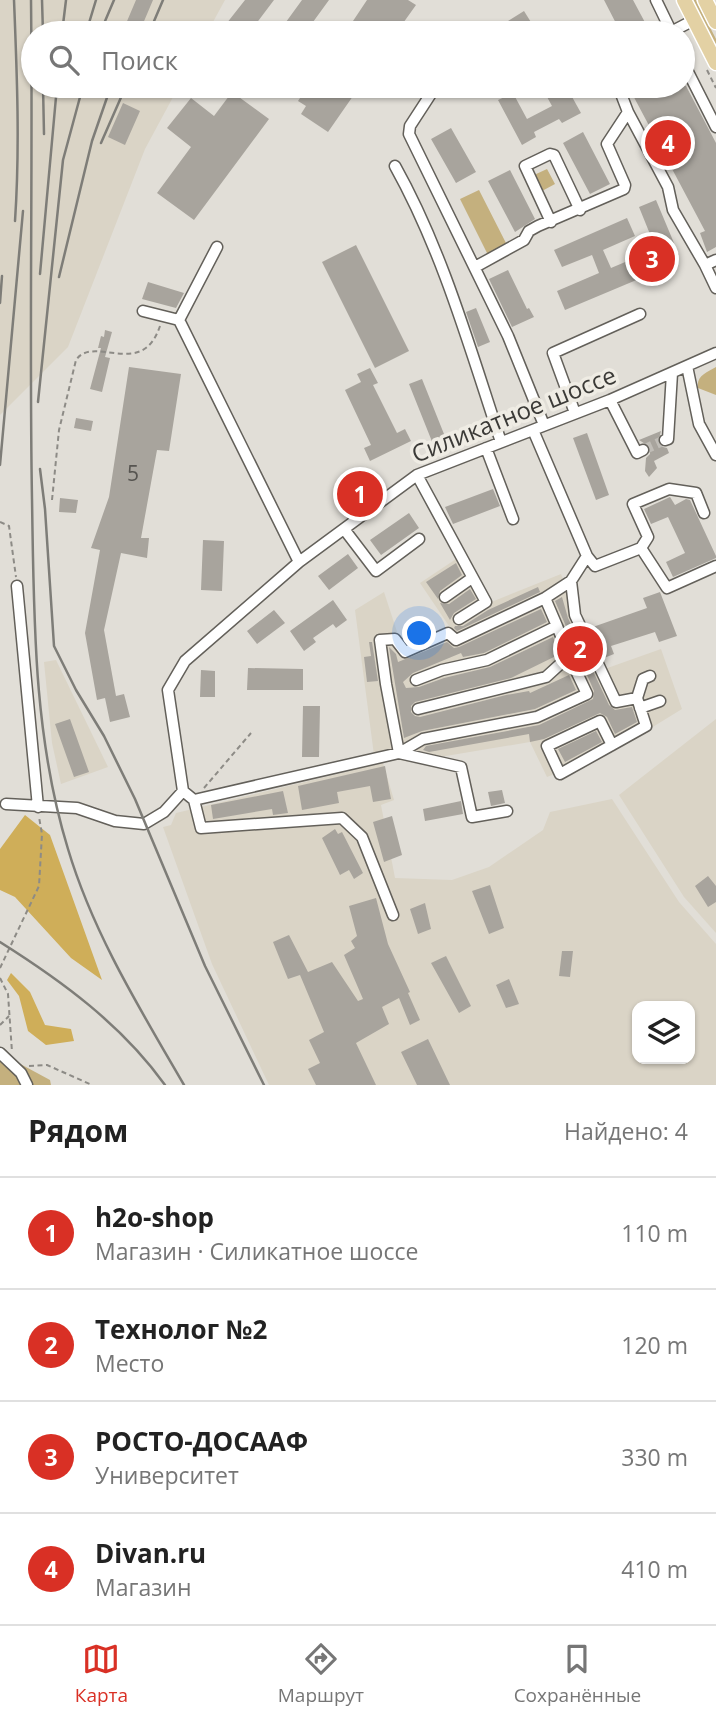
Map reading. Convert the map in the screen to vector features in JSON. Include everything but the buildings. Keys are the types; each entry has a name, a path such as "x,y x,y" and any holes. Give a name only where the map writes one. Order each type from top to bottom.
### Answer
{"main road":[{"path":"684,0 694,20"},
{"path":"705,0 716,22"},
{"path":"695,23 710,64"}],"street":[{"path":"656,0 666,21"},
{"path":"695,86 716,127"},
{"path":"428,98 409,134 508,336 587,556 595,566 641,548 649,537 633,504 669,489 696,493 704,513"},
{"path":"622,98 668,187 673,210 716,288"},
{"path":"475,267 524,240 529,231 580,210 625,187 607,145 628,113"},
{"path":"551,222 525,166 550,154 554,155 580,210"},
{"path":"396,166 414,200 446,281 502,442"},
{"path":"179,320 217,247"},
{"path":"705,265 716,260"},
{"path":"143,310 179,320 299,562"},
{"path":"575,414 553,353 640,314"},
{"name":"Силикатное шоссе","path":"183,791 168,690 185,661 299,562 417,475 610,400 716,353"},
{"path":"687,366 699,424 716,455"},
{"path":"664,440 667,439 672,373"},
{"path":"610,400 637,453 643,450"},
{"path":"486,448 513,519"},
{"path":"417,475 485,602 459,619"},
{"path":"344,529 376,571 419,539"},
{"path":"641,548 667,588 716,566"},
{"path":"399,753 380,640 395,639 405,652 448,633 456,640 545,598 571,581 587,556"},
{"path":"445,597 472,578"},
{"path":"571,581 576,615 616,702 660,701"},
{"path":"17,586 38,807"},
{"path":"194,800 399,753 423,740 537,717 587,694 545,598"},
{"path":"416,680 442,670 487,660 557,626"},
{"path":"418,709 546,677 569,656"},
{"path":"612,745 600,721 547,746 559,774 612,745 646,726 638,703 643,679 650,676"},
{"path":"399,753 461,767 472,817 506,811"},
{"path":"5,804 77,808 115,821 145,824 164,813 183,791 194,800 201,828 342,818 362,837 393,915"},
{"path":"0,1053 21,1073 27,1085"},
{"path":"0,1064 13,1066"}],"path":[{"path":"710,64 716,88"},
{"path":"51,500 59,430 76,360 85,351 124,355 142,351 156,338 163,316"},
{"path":"0,522 9,526 17,586"},
{"path":"194,800 251,733"},
{"path":"0,968 39,887 42,834 38,807"},
{"path":"0,978 8,994 13,1066 47,1065 92,1085"},
{"path":"0,1025 9,1016"}],"shaded area":[{"path":"0,0 225,0 214,21 21,21 21,98 173,98 145,149 68,347 0,415"},
{"path":"692,0 696,0 716,39 716,48"},
{"path":"547,169 555,184 542,191 534,175"},
{"path":"479,190 507,245 488,255 460,199"},
{"path":"716,367 716,395 698,388 698,384 703,375"},
{"path":"462,555 489,603 561,574 599,671 661,649 682,709 612,752 547,777 530,742 410,762 374,755 355,610 384,592 403,650 451,629 420,583"},
{"path":"56,660 108,767 61,784 52,743 44,662"},
{"path":"716,719 716,933 684,897 619,795"},
{"path":"383,763 394,800 381,805 395,878 452,880 489,867 543,830 550,812 612,799 679,902 716,944 716,1085 269,1085 212,964 163,827 171,825 176,813"},
{"path":"25,815 50,835 102,980 71,958 15,897 0,890 0,849"},
{"path":"11,973 30,992 45,1025 71,1029 74,1041 46,1045 28,1031 19,996 7,980"},
{"path":"0,1053 50,1080 51,1085 0,1085"}],"tunnel":[{"path":"643,450 665,440"}],"railway":[{"path":"14,0 18,138 15,221"},
{"path":"31,0 31,21"},
{"path":"42,0 43,21"},
{"path":"63,21 66,0"},
{"path":"90,21 96,0"},
{"path":"105,21 114,0"},
{"path":"154,21 163,0"},
{"path":"32,98 31,374 35,632 48,763 68,849 90,911 119,970 184,1085"},
{"path":"43,98 44,134"},
{"path":"40,274 56,98"},
{"path":"38,402 63,160 80,98"},
{"path":"59,277 92,141 107,98"},
{"path":"101,143 121,98"},
{"path":"0,465 23,211"},
{"path":"0,303 2,276"},
{"path":"40,469 54,646 135,799 205,966 264,1085"},
{"path":"0,942 46,972 90,1006 130,1043 165,1085"}],"place":[{"name":"Divan.ru","path":"668,143"},
{"name":"РОСТО-ДОСААФ","path":"652,259"},
{"name":"h2o-shop","path":"360,494"},
{"name":"Технолог №2","path":"580,649"}]}
